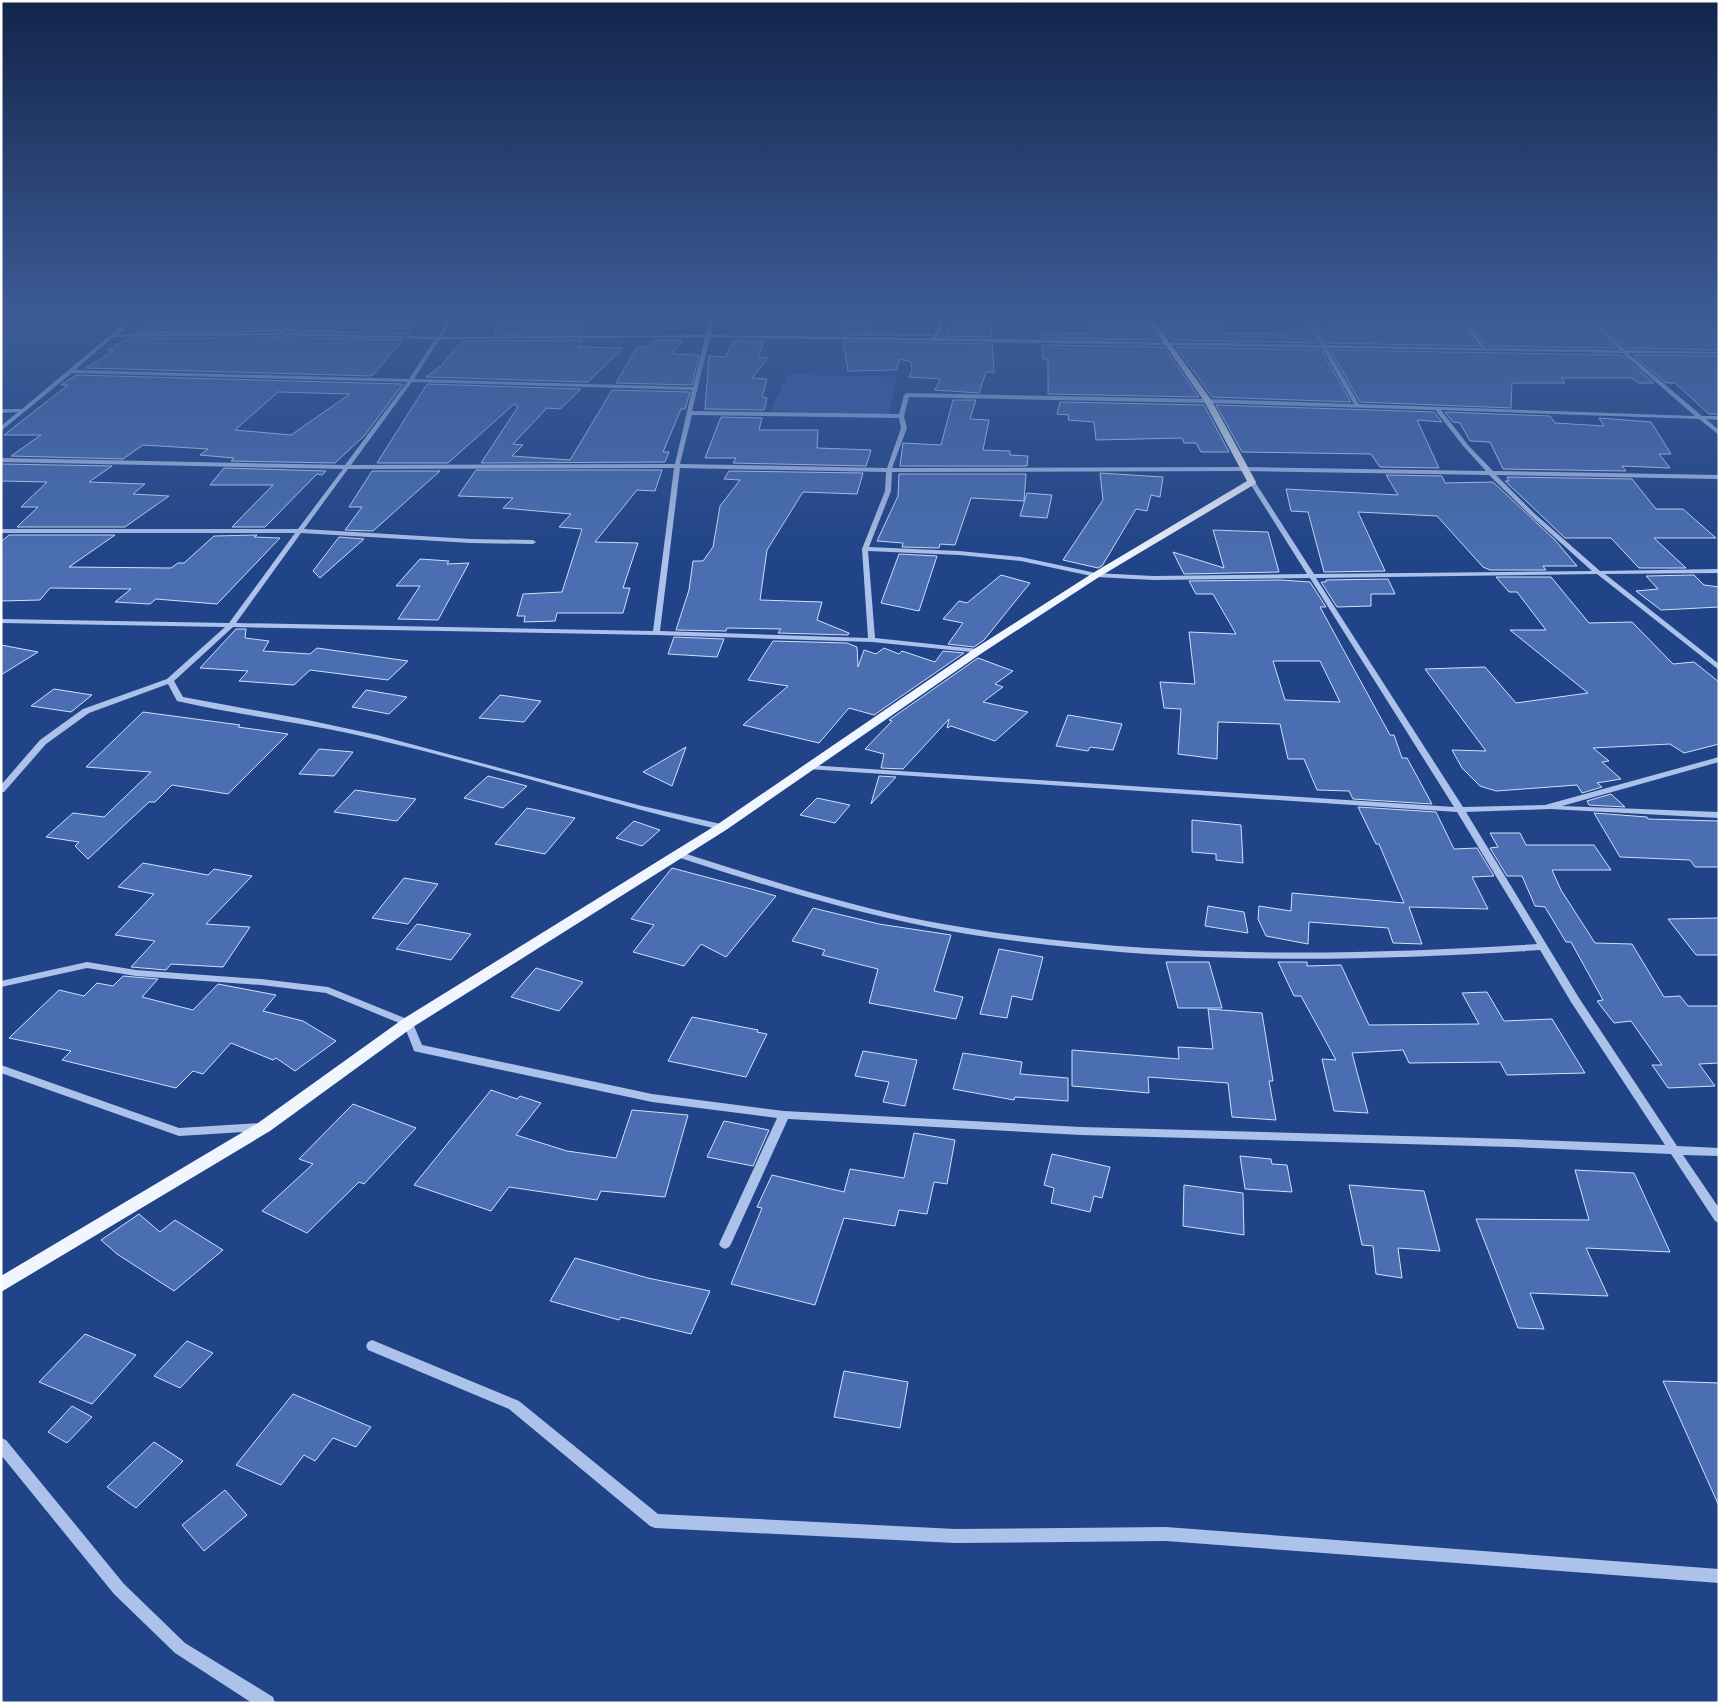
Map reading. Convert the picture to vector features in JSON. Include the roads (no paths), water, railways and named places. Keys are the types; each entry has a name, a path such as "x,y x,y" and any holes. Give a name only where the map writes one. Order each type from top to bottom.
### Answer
{"main road":[{"path":"1,1286 264,1127 408,1023 722,827 978,650 1096,575 1252,482 1208,402"}],"street":[{"path":"1,429 33,402"},
{"path":"1,790 44,742 86,710 170,681 230,626 395,402"},
{"path":"656,633 677,466 692,402"},
{"path":"872,640 866,549 888,491 889,470 904,428 902,416 905,402"},
{"path":"1227,402 1719,418"},
{"path":"1684,402 1719,433"},
{"path":"1436,408 1488,472 1594,571 1719,668"},
{"path":"1,411 22,410"},
{"path":"690,413 902,416"},
{"path":"1,460 347,467 677,466 889,470 1244,468 1719,477"},
{"path":"1252,482 1460,810 1575,1000 1676,1150 1719,1218"},
{"path":"1,531 298,531 471,541 533,542"},
{"path":"866,549 959,553 1020,559 1096,575 1153,578 1594,571 1719,571"},
{"path":"1,621 656,633 872,640 978,650"},
{"path":"170,681 180,699 375,736 524,774 650,811 722,827"},
{"path":"1545,808 1719,759"},
{"path":"808,767 1460,810 1545,808 1719,815"},
{"path":"677,854 821,900 966,930 1103,947 1192,953 1376,956 1543,947"},
{"path":"1,984 88,965 136,973 261,982 328,990 408,1023 418,1048 652,1098 784,1115 1081,1131 1512,1143 1719,1152"},
{"path":"1,1069 179,1132 264,1127"},
{"path":"724,1244 784,1115"},
{"path":"372,1346 514,1405 655,1522 955,1536 1166,1534 1719,1576"},
{"path":"1,1444 118,1589 180,1648 267,1703"}]}
